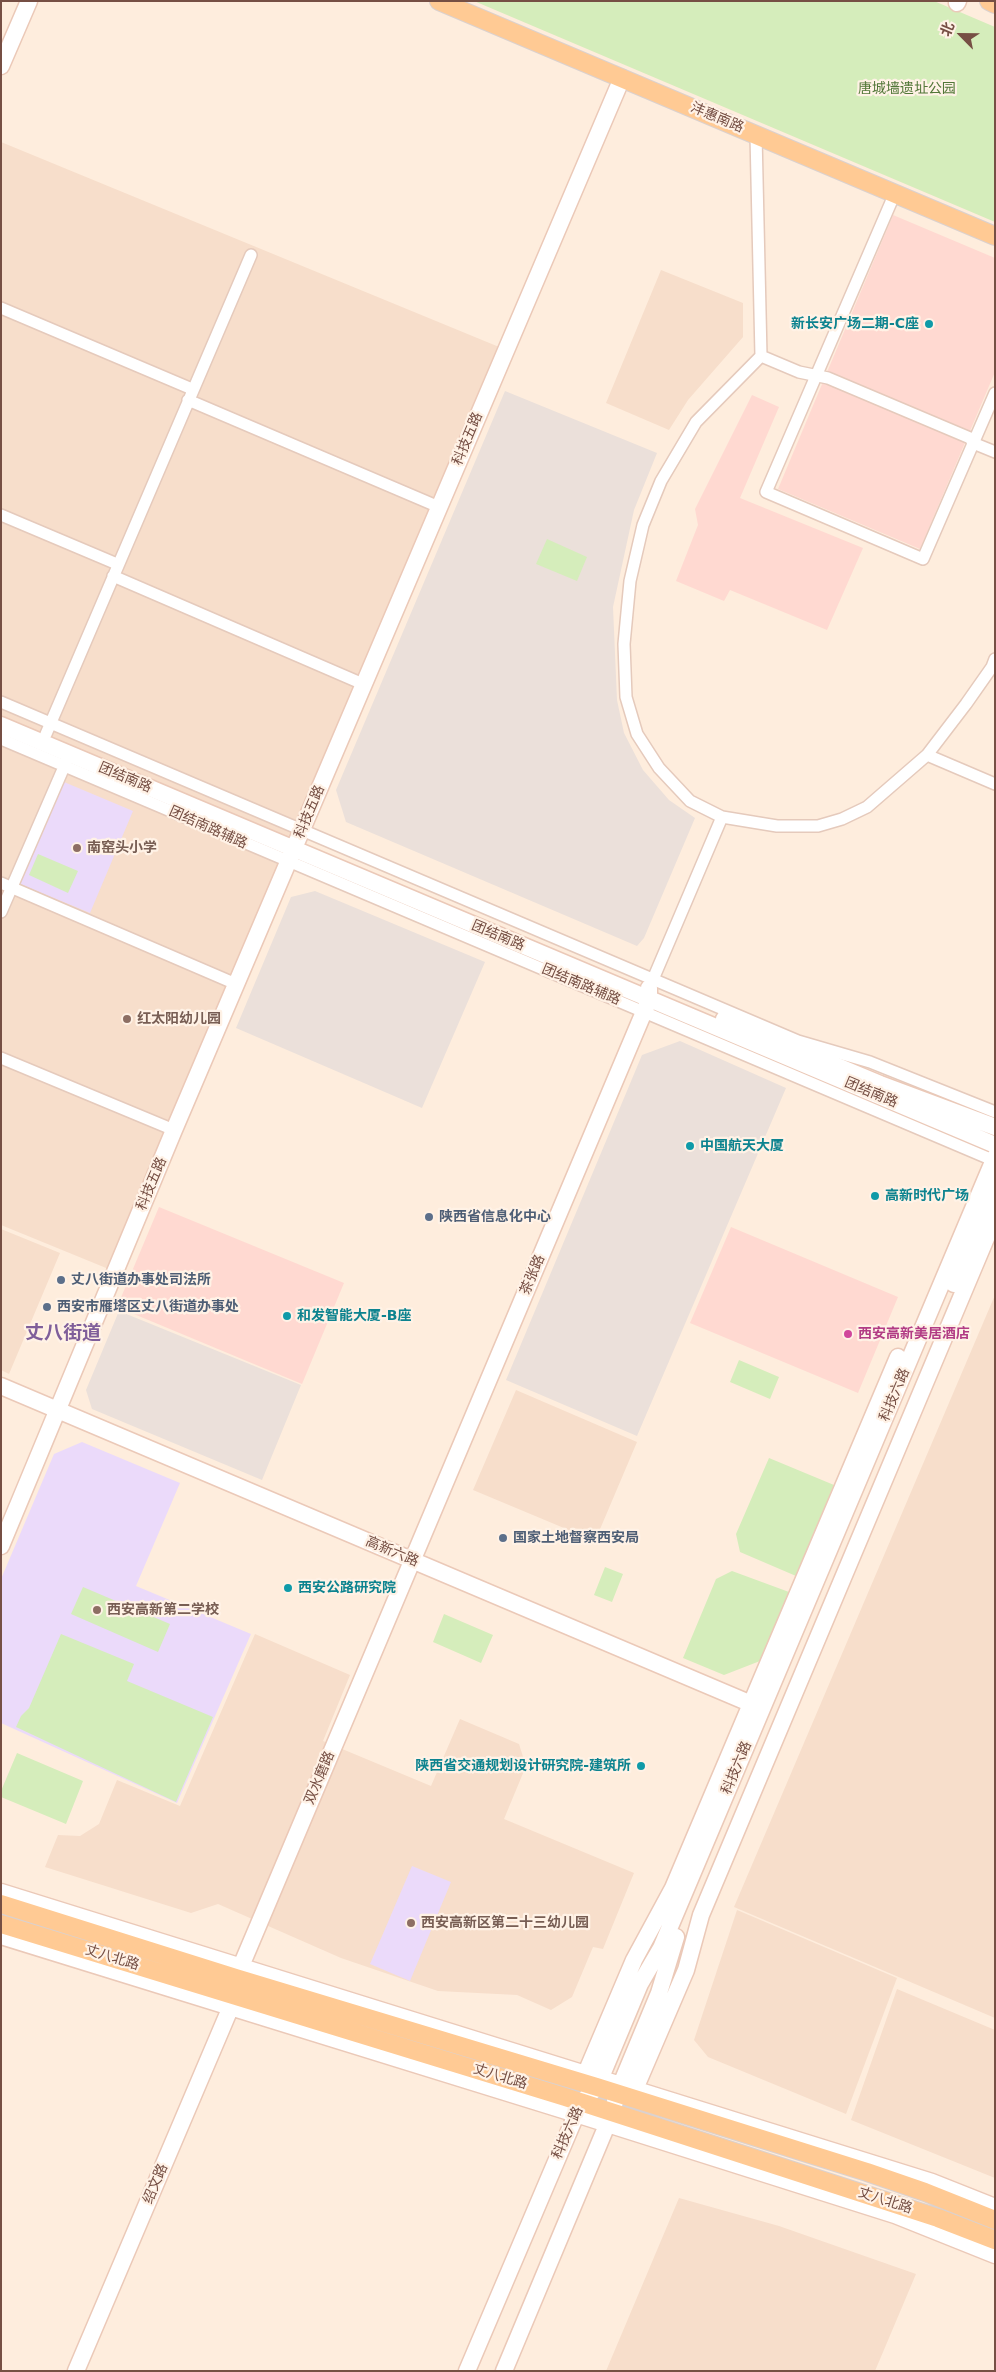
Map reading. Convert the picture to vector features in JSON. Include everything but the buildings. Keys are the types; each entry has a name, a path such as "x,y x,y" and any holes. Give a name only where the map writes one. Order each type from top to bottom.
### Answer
{"main road":[{"path":"1,39 17,1"},
{"path":"1,66 29,1"},
{"name":"沣惠南路","path":"439,1 995,236"},
{"path":"989,1 995,4"},
{"name":"科技五路","path":"1,1546 174,1130 622,78"},
{"name":"团结南路","path":"1,715 48,728 296,846"},
{"name":"团结南路","path":"1,725 68,760 296,846 649,994 880,1084 992,1148"},
{"name":"茶张路","path":"411,1560 649,994"},
{"path":"767,1710 992,1148"},
{"name":"科技六路","path":"504,2371 610,2118 625,2089 659,1993 670,1951 767,1710 995,1187"},
{"path":"594,2079 634,1960 767,1710 995,1217"},
{"name":"高新六路","path":"1,1386 767,1710"},
{"name":"双水磨路","path":"233,2002 239,1972 411,1560"},
{"path":"1,1892 239,1972"},
{"name":"丈八北路","path":"1,1904 239,1972 594,2079 925,2192 995,2220"},
{"name":"丈八北路","path":"1,1924 233,2002 938,2218 995,2240"},
{"path":"1,1936 233,2002"},
{"name":"绍文路","path":"76,2371 233,2002"},
{"name":"科技六路","path":"467,2371 578,2108 594,2079"},
{"path":"625,2089 932,2182 995,2207"},
{"path":"610,2118 895,2215 995,2255"}],"street":[{"path":"756,135 761,356 696,422 661,481 643,525 635,562 624,644 626,697 637,734 659,768 690,801 722,818 776,826 818,826 842,819 867,807 927,755 966,704 992,667 995,659"},
{"path":"895,193 766,492 923,559 995,393"},
{"path":"1,702 48,728 250,256"},
{"path":"1,308 192,389"},
{"path":"761,356 799,372 817,374 970,438 973,443 995,452"},
{"path":"188,400 439,507"},
{"path":"1,515 117,564"},
{"path":"112,576 363,684"},
{"path":"1,739 68,760 6,886 1,912"},
{"path":"927,755 995,784"},
{"path":"649,994 722,818"},
{"name":"团结南路辅路","path":"296,846 649,994 992,1148"},
{"path":"6,886 236,984"},
{"name":"团结南路辅路","path":"649,994 870,1062 995,1112"},
{"path":"1,1058 174,1130"}],"shaded area":[{"path":"1,142 504,349 111,1270 1,1225"},
{"path":"893,215 995,258 995,372 920,549 778,489"},
{"path":"661,270 743,303 743,337 688,400 669,430 606,403"},
{"path":"505,391 657,453 634,510 613,607 617,700 624,733 643,770 669,800 695,818 644,938 637,946 346,822 336,790"},
{"path":"752,395 779,407 740,498 863,548 827,630 730,590 724,601 676,581 698,525 695,509"},
{"name":"南窑头小学","path":"64,782 133,811 90,913 20,884"},
{"path":"315,891 485,962 422,1108 236,1028 291,897"},
{"path":"680,1041 786,1088 637,1436 506,1380 642,1055"},
{"path":"159,1207 344,1283 302,1384 117,1307"},
{"path":"731,1227 898,1297 858,1393 690,1323"},
{"path":"1,1229 60,1253 9,1374 1,1370"},
{"path":"995,1295 995,2018 734,1907"},
{"path":"119,1311 301,1385 262,1480 92,1409 86,1390"},
{"path":"516,1390 637,1442 595,1541 473,1490"},
{"name":"西安高新第二学校","path":"82,1442 180,1483 136,1586 251,1634 177,1803 1,1723 1,1579 54,1454"},
{"path":"255,1634 350,1675 323,1741 431,1786 460,1719 519,1744 526,1766 504,1819 634,1873 603,1949 593,1947 572,1997 551,2010 517,1995 438,1991 341,1958 218,1904 191,1913 45,1867 58,1835 80,1836 99,1824 117,1780 180,1806"},
{"name":"西安高新区第二十三幼儿园","path":"412,1866 451,1882 410,1981 370,1964"},
{"path":"737,1910 897,1978 846,2114 708,2057 694,2040"},
{"path":"897,1989 995,2030 995,2178 851,2120"},
{"path":"679,2198 779,2226 916,2274 875,2371 606,2371"}],"green space":[{"name":"唐城墙遗址公园","path":"474,1 934,1 995,27 995,222"},
{"path":"547,539 587,557 577,581 536,564"},
{"path":"38,854 78,871 68,893 29,875"},
{"path":"739,1360 779,1377 770,1399 730,1382"},
{"path":"769,1458 834,1485 796,1576 740,1552 736,1534"},
{"path":"605,1567 623,1574 612,1602 594,1595"},
{"path":"732,1571 789,1592 760,1661 724,1675 683,1658 716,1579"},
{"path":"83,1587 170,1624 158,1652 71,1614"},
{"path":"444,1614 493,1635 481,1663 433,1642"},
{"path":"61,1634 134,1664 127,1681 213,1717 176,1802 16,1727 21,1716 29,1708"},
{"path":"17,1753 83,1781 66,1824 1,1797 1,1791"}],"place":[{"name":"新长安广场二期-C座","path":"929,324"},
{"name":"南窑头小学","path":"77,848"},
{"name":"红太阳幼儿园","path":"127,1019"},
{"name":"中国航天大厦","path":"690,1146"},
{"name":"高新时代广场","path":"875,1196"},
{"name":"陕西省信息化中心","path":"429,1217"},
{"name":"丈八街道办事处司法所","path":"61,1280"},
{"name":"西安市雁塔区丈八街道办事处","path":"47,1307"},
{"name":"和发智能大厦-B座","path":"287,1316"},
{"name":"西安高新美居酒店","path":"848,1334"},
{"name":"国家土地督察西安局","path":"503,1538"},
{"name":"西安公路研究院","path":"288,1588"},
{"name":"西安高新第二学校","path":"97,1610"},
{"name":"陕西省交通规划设计研究院-建筑所","path":"641,1766"},
{"name":"西安高新区第二十三幼儿园","path":"411,1923"}],"district":[{"name":"丈八街道","path":"63,1334"}]}
